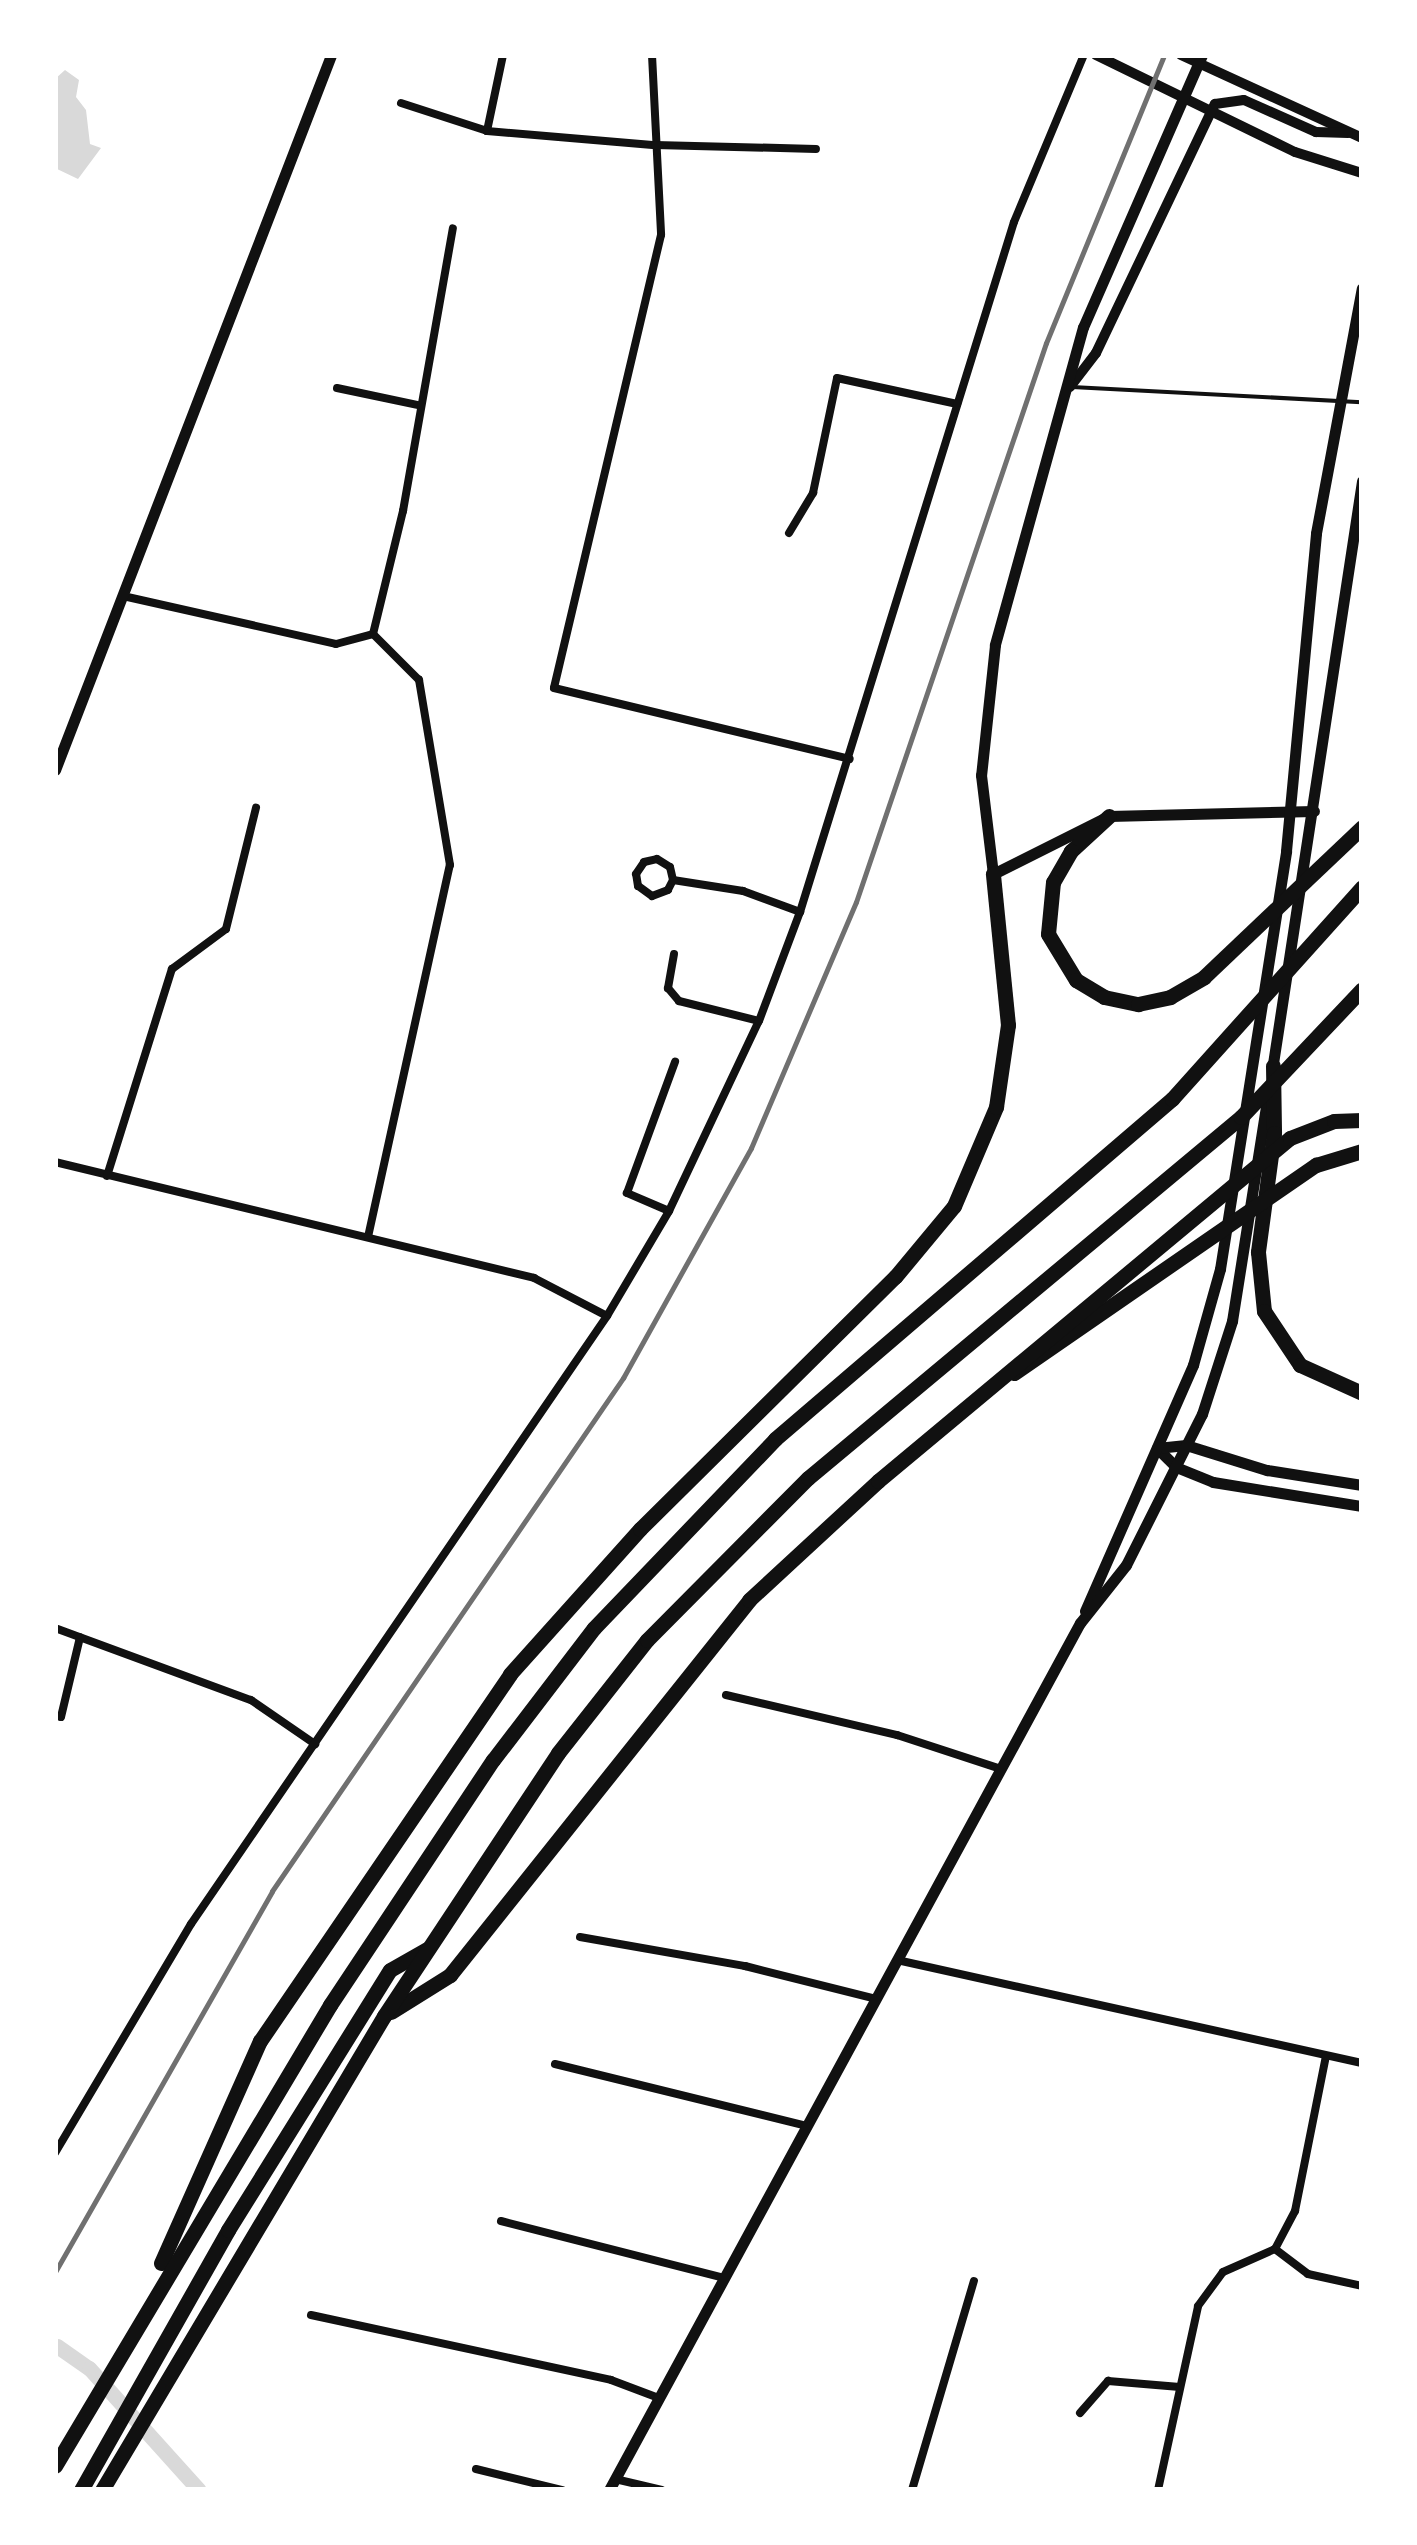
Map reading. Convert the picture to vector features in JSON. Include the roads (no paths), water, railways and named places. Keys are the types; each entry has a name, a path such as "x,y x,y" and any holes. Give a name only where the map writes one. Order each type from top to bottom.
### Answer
{"highway":[{"path":"1109,816 1071,851 1053,882 1048,934 1076,980 1104,997 1138,1004 1170,997 1204,977 1362,827"},
{"path":"131,2332 260,2041 510,1674 627,1543 895,1277 954,1206 996,1107 1008,1025 993,874"},
{"path":"55,2466 131,2332 402,1894 513,1731 616,1602 775,1439 1172,1100 1362,887"},
{"path":"102,2490 384,2016 578,1726 714,1567 857,1435 1218,1138 1362,989"},
{"path":"1273,1066 1274,1133 1258,1252 1264,1311 1286,1349 1315,1375 1362,1393"},
{"path":"384,2016 450,1975 749,1600 984,1390 1290,1138 1334,1121 1362,1120"},
{"path":"984,1390 1037,1360 1316,1164 1362,1151"},
{"path":"80,2490 144,2375 390,1970 430,1946"}],"main road":[{"path":"55,770 332,55"},
{"path":"1202,55 1083,327 1070,387 1042,464 983,712 981,775 993,874 1109,816 1314,811"},
{"path":"612,2484 1080,1623 1104,1555 1157,1448 1199,1349 1215,1289 1286,851 1314,550 1362,288"},
{"path":"1080,1623 1126,1565 1176,1467 1225,1352 1314,811 1362,481"},
{"path":"1157,1448 1186,1445 1267,1470 1362,1485"},
{"path":"1157,1448 1176,1467 1214,1482 1362,1506"}],"street":[{"path":"486,131 504,55"},
{"path":"652,55 661,235 554,688 850,759"},
{"path":"55,2153 191,1924 607,1316 669,1212 758,1021 800,912 1014,222 1084,55"},
{"path":"1096,55 1296,152 1362,174"},
{"path":"1181,55 1362,138"},
{"path":"1070,387 1096,353 1210,113 1224,98 1244,100 1316,132 1348,134"},
{"path":"400,103 486,131 656,146 816,150"},
{"path":"373,634 403,510 418,405 453,228"},
{"path":"789,533 814,493 837,378 957,404"},
{"path":"338,388 418,405"},
{"path":"122,596 336,644 373,634"},
{"path":"368,1237 450,843 418,680 373,634"},
{"path":"108,1176 172,969 226,929 256,808"},
{"path":"657,859 670,867 673,880 668,890 652,896 638,886 636,874 644,862 657,859"},
{"path":"673,880 743,891 800,912"},
{"path":"674,954 668,988 679,1001 758,1021"},
{"path":"669,1212 627,1192 675,1062"},
{"path":"55,1162 534,1278 607,1316"},
{"path":"55,1628 252,1700 315,1744"},
{"path":"55,1716 60,1716 80,1637"},
{"path":"726,1695 898,1735 1001,1769"},
{"path":"580,1937 746,1966 876,1999"},
{"path":"897,1960 1362,2064"},
{"path":"1158,2490 1198,2306 1223,2272 1275,2249 1295,2211 1326,2056"},
{"path":"555,2064 807,2126"},
{"path":"501,2221 724,2278"},
{"path":"1275,2249 1308,2274 1362,2286"},
{"path":"912,2490 974,2281"},
{"path":"311,2315 612,2380 659,2398"},
{"path":"1080,2412 1108,2381 1180,2387"},
{"path":"476,2469 562,2490"},
{"path":"612,2484 662,2490"}],"lane":[{"path":"1070,387 1362,402"}],"waterway":[{"path":"57,2346 89,2368 199,2490"}],"railway":[{"path":"55,2272 272,1891 623,1378 751,1148 856,902 1046,343 1164,55"}]}
